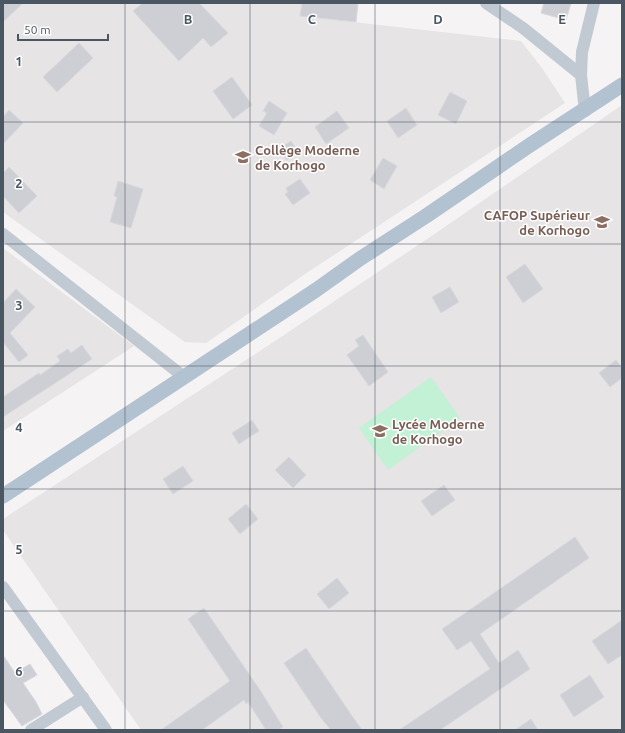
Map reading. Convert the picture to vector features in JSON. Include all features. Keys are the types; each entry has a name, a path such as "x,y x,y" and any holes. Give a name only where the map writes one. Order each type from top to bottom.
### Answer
{"main road":[{"path":"3,496 316,290 361,258 426,216 530,145 585,111 622,85"}],"street":[{"path":"486,3 523,28 581,75"},
{"path":"585,111 581,75 582,52 594,3"},
{"path":"3,234 184,377"},
{"path":"3,587 106,730"},
{"path":"30,730 83,697"}],"shaded area":[{"name":"Collège Moderne de Korhogo","path":"3,3 302,3 300,16 521,41 542,68 565,103 305,274 206,343 185,342 3,212"},
{"name":"Lycée Moderne de Korhogo","path":"622,105 622,730 141,730 3,530 3,519 272,343 436,233"},
{"path":"3,248 134,346 3,431"}],"green space":[{"path":"431,377 460,418 388,470 359,428"}],"building":[{"path":"3,3 23,3 3,22"},
{"path":"143,3 199,3 228,33 211,47 203,38 179,61 133,11"},
{"path":"302,3 358,3 356,22 300,16"},
{"path":"544,3 571,3 566,20 541,13"},
{"path":"79,43 93,58 57,92 43,77"},
{"path":"232,77 252,105 233,119 213,91"},
{"path":"450,92 467,101 456,124 438,115"},
{"path":"269,101 287,113 274,135 259,126 267,113 263,111"},
{"path":"406,108 417,125 398,138 387,121"},
{"path":"9,110 23,123 3,144 3,117"},
{"path":"337,111 349,128 326,144 315,127"},
{"path":"291,141 298,152 287,160 279,149"},
{"path":"383,158 397,166 384,189 370,180"},
{"path":"9,167 37,196 19,213 3,196 3,173"},
{"path":"300,179 310,193 293,205 285,194 288,192 286,188"},
{"path":"118,181 143,189 131,228 110,222 117,197 114,196"},
{"path":"525,264 543,289 523,303 506,277"},
{"path":"450,287 459,302 441,313 432,297"},
{"path":"16,289 35,307 10,333 28,355 19,362 3,342 3,303"},
{"path":"363,335 388,372 369,386 347,355 359,346 355,340"},
{"path":"82,345 92,359 3,417 3,397 60,361 57,356 68,349 71,353"},
{"path":"616,360 622,368 622,378 610,387 599,373"},
{"path":"252,420 259,431 239,444 232,433"},
{"path":"289,457 306,475 293,488 275,470"},
{"path":"183,466 193,481 173,494 163,479"},
{"path":"444,485 455,500 432,516 421,501"},
{"path":"246,504 258,519 240,534 228,519"},
{"path":"575,537 589,558 480,634 499,663 518,650 530,669 440,730 399,730 490,669 471,641 457,650 442,629"},
{"path":"337,578 349,593 329,609 317,594"},
{"path":"204,608 260,690 283,727 278,730 266,730 248,702 246,704 244,700 202,730 161,730 230,681 188,619"},
{"path":"622,620 622,655 608,664 592,641"},
{"path":"306,648 362,730 331,730 321,718 284,663"},
{"path":"3,655 15,673 30,664 37,675 23,683 42,714 22,726 3,700"},
{"path":"590,675 604,697 574,717 560,695"},
{"path":"531,719 538,730 515,730"}],"place":[{"name":"Collège Moderne de Korhogo","path":"243,157"},
{"name":"CAFOP Supérieur de Korhogo","path":"602,222"},
{"name":"Lycée Moderne de Korhogo","path":"380,431"}]}
